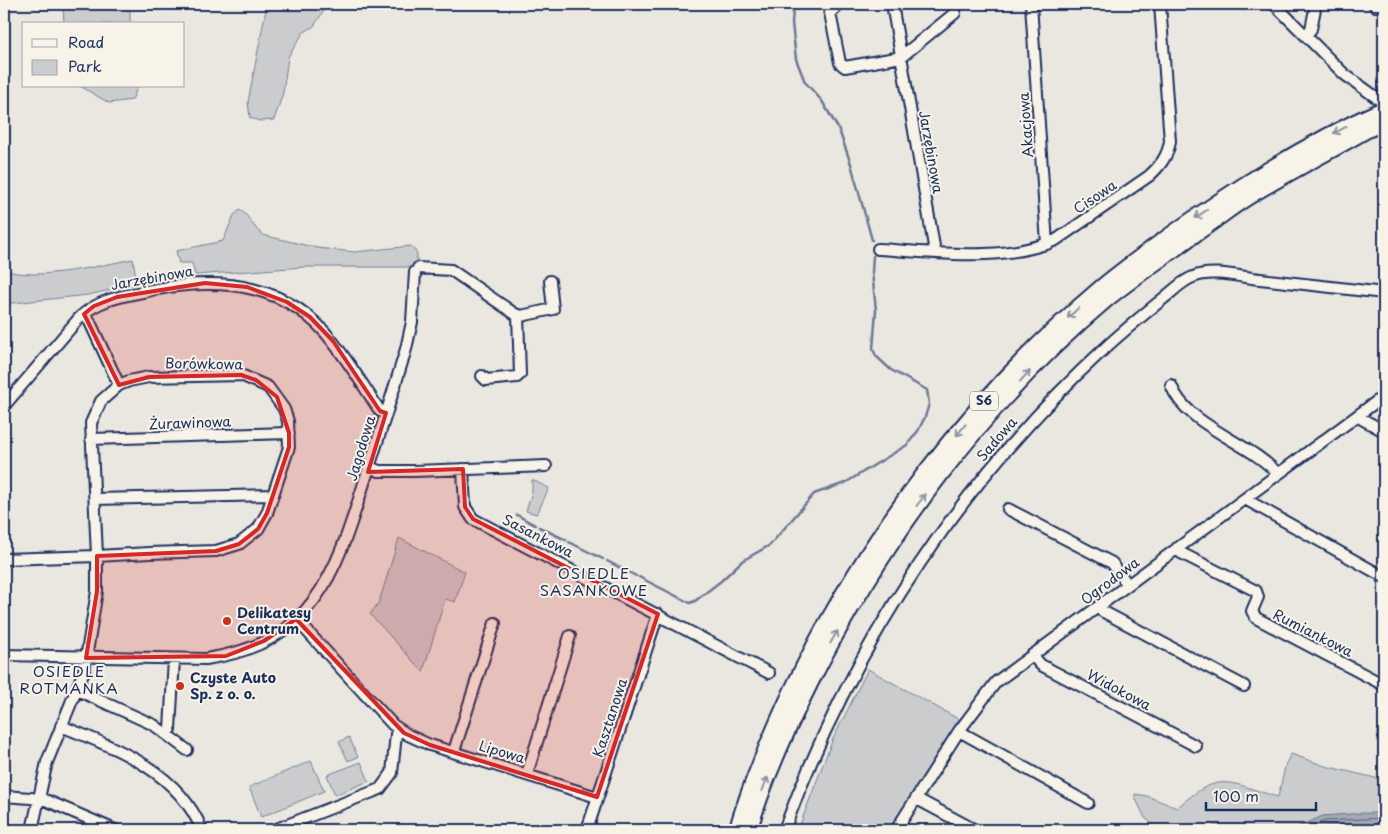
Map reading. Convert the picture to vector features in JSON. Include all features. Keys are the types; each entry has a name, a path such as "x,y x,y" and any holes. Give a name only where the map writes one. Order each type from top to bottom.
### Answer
{"highway":[{"name":"S6","path":"737,830 772,733 812,649 849,585 906,497 983,402 1044,340 1080,307 1158,244 1242,185 1294,154 1384,109"},
{"name":"S6","path":"748,830 784,734 827,649 870,575 920,502 994,409 1051,349 1110,296 1167,254 1252,194 1384,123"}],"street":[{"path":"839,4 830,12 840,63 845,67 901,56 955,13 955,4"},
{"name":"Jarzębinowa","path":"892,4 935,252"},
{"name":"Akacjowa","path":"1031,4 1047,244"},
{"name":"Cisowa","path":"878,249 935,252 1005,252 1047,244 1149,176 1160,166 1168,152 1171,131 1160,4"},
{"path":"1274,4 1344,74 1364,91 1384,103"},
{"path":"1306,36 1311,29 1316,4"},
{"name":"Jagodowa","path":"4,655 206,659 235,653 270,638 296,619 316,598 335,568 406,350 413,312 416,270 451,270 518,315"},
{"name":"Sadowa","path":"784,830 820,741 847,685 879,626 931,544 972,489 1020,432 1053,396 1119,335 1181,284 1200,275 1230,276 1384,293"},
{"path":"482,376 486,380 517,377 520,374 518,315 551,310 554,306 550,281"},
{"name":"Jarzębinowa","path":"4,406 84,314 103,301 182,285 205,283 228,284 267,293 300,309 333,341 380,411 386,413"},
{"path":"84,314 89,320 119,385"},
{"name":"Borówkowa","path":"32,830 47,762 77,690 86,658 98,591 90,423 101,401 119,385 149,377 241,375 262,384 277,397 284,409 289,434 289,447 267,513 258,529 239,544 216,551 97,556"},
{"path":"1171,385 1175,396 1188,410 1278,474"},
{"name":"Ogrodowa","path":"896,830 959,731 996,682 1384,396"},
{"path":"1359,415 1362,419 1384,431"},
{"name":"Żurawinowa","path":"91,439 289,434"},
{"path":"369,467 379,472 546,466"},
{"name":"Sasankowa","path":"463,469 465,508 473,519 769,673"},
{"path":"94,499 273,495"},
{"path":"1244,499 1384,577"},
{"path":"1008,509 1112,563 1128,584"},
{"name":"Rumiankowa","path":"1177,548 1181,553 1256,591 1258,597 1252,611 1256,618 1384,685"},
{"path":"4,560 97,556"},
{"path":"1098,607 1102,611 1244,686"},
{"name":"Kasztanowa","path":"587,830 658,614"},
{"name":"Lipowa","path":"296,619 400,730 423,742 597,797"},
{"path":"454,751 495,623"},
{"path":"527,774 570,636"},
{"name":"Widokowa","path":"1032,655 1042,665 1196,746"},
{"path":"166,734 170,728 174,659"},
{"path":"77,690 154,726 187,750"},
{"path":"61,726 129,756 151,768 180,795 194,813 202,830"},
{"path":"274,830 380,789 391,776 396,734 400,730"},
{"path":"959,731 1088,803"},
{"path":"4,796 38,798 115,830"},
{"path":"916,798 975,830"}],"highlighted area":[{"path":"205,283 247,287 287,302 310,317 333,341 380,411 386,413 368,472 463,469 465,507 473,519 658,614 597,797 430,745 404,733 296,619 264,641 226,656 86,658 97,591 97,556 216,551 239,544 258,529 267,513 289,447 289,433 277,397 256,380 241,375 149,377 119,385 84,314 94,306 117,297"}],"green space":[{"path":"63,4 130,4 130,22 64,22"},
{"path":"267,4 325,4 323,12 314,26 303,33 288,57 283,93 274,120 260,121 250,118 248,102"},
{"path":"83,88 137,88 132,100 109,103"},
{"path":"240,210 263,235 317,248 355,252 411,246 417,253 417,261 412,267 304,267 195,275 192,263 179,263 176,251 223,241 234,215"},
{"path":"133,259 137,284 88,295 4,304 4,270 33,274 50,273"},
{"path":"532,480 549,488 537,514 526,511 532,492"},
{"path":"399,538 465,572 455,602 445,599 423,672 370,614 379,602"},
{"path":"868,669 960,720 889,830 798,830 832,741"},
{"path":"349,737 358,757 348,761 339,742"},
{"path":"1291,754 1325,766 1384,780 1384,813 1323,816 1292,830 1223,830 1211,823 1198,830 1161,830 1145,818 1135,797 1135,794 1147,796 1177,808 1204,788 1225,783 1236,784 1278,797 1286,763"},
{"path":"311,761 324,791 261,817 249,787"},
{"path":"361,762 369,781 335,795 327,775"}],"water":[{"path":"1384,813 1384,830 1291,830 1323,816"}],"waterway":[{"path":"797,4 793,10 792,23 796,59 805,82 822,101 839,130 851,164 872,240"},
{"path":"639,577 690,603 695,601 721,581 742,561 770,545 814,494 845,483 907,445 918,431 929,404 927,390 891,370 876,356 873,349 876,310 872,272 873,256"},
{"path":"517,515 535,525"},
{"path":"539,527 566,540"},
{"path":"569,542 603,559"},
{"path":"607,561 636,576"}],"place":[{"name":"Delikatesy Centrum","path":"227,621"},
{"name":"Czyste Auto Sp. z o. o.","path":"180,686"}],"district":[{"name":"OSIEDLE SASANKOWE","path":"594,582"},
{"name":"OSIEDLE ROTMANKA","path":"69,680"}]}
